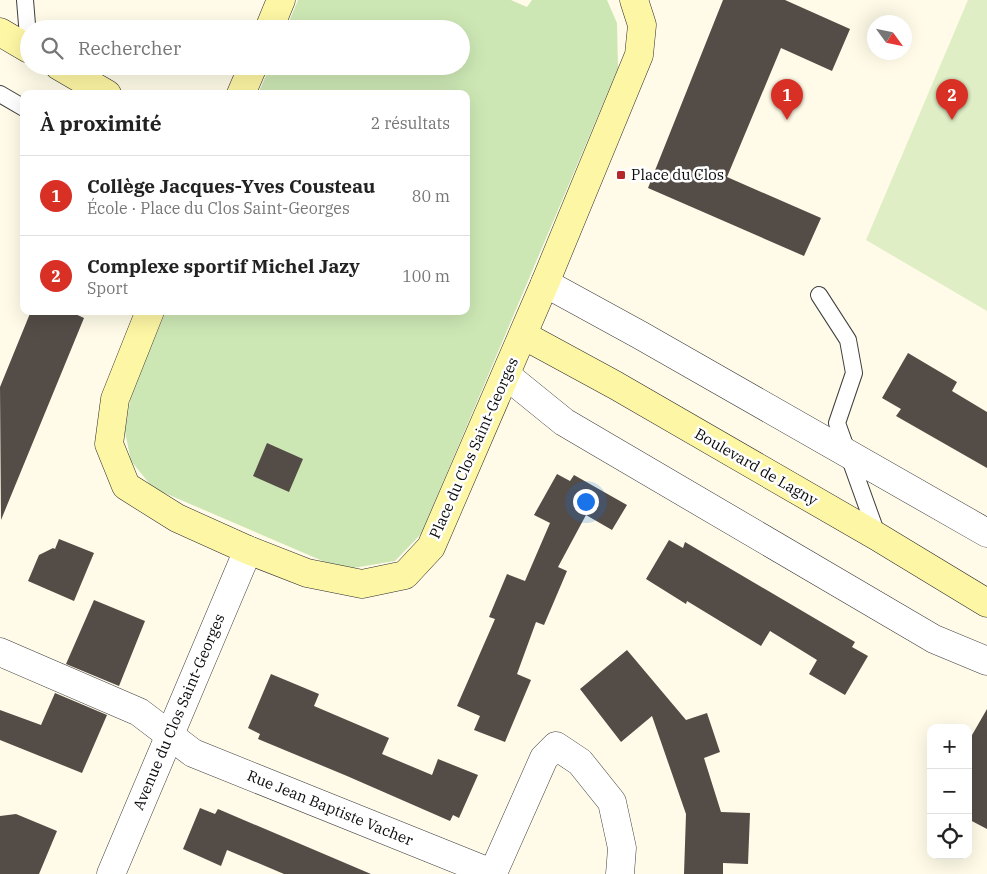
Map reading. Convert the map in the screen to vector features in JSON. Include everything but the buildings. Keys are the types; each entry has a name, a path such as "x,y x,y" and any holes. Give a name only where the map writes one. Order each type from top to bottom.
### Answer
{"main road":[{"path":"273,20 281,0"},
{"name":"Place du Clos Saint-Georges","path":"148,315 115,399 109,444 126,486 177,518 248,550 307,573 362,584 405,575 430,547 506,375 639,56 642,25 634,0"},
{"path":"0,32 20,44"},
{"path":"74,75 100,90"},
{"path":"243,90 249,75"},
{"name":"Boulevard de Lagny","path":"523,335 615,385 987,603"}],"street":[{"path":"545,283 640,335 987,533"},
{"path":"506,375 564,422 934,639 987,661"},
{"name":"Avenue du Clos Saint-Georges","path":"111,874 248,550"},
{"name":"Rue Jean Baptiste Vacher","path":"0,652 139,712 194,753 494,874"},
{"path":"494,874 544,758 556,746 580,762 612,802 622,848 620,874"}],"lane":[{"path":"25,0 27,20"},
{"path":"0,94 20,106"},
{"path":"819,295 848,340 850,348 854,373 837,423 878,538"}],"green space":[{"path":"298,0 511,0 527,7 532,0 607,0 617,23 618,68 421,534 395,561 353,568 325,562 153,488 131,461 125,432 131,395 164,315 470,315 470,90 260,90 266,75 470,75 470,20 290,20"},
{"path":"968,0 987,0 987,311 866,240"}],"place":[{"name":"Collège Jacques-Yves Cousteau","path":"787,120"},
{"name":"Complexe sportif Michel Jazy","path":"952,120"},
{"name":"Place du Clos","path":"621,175"}]}
